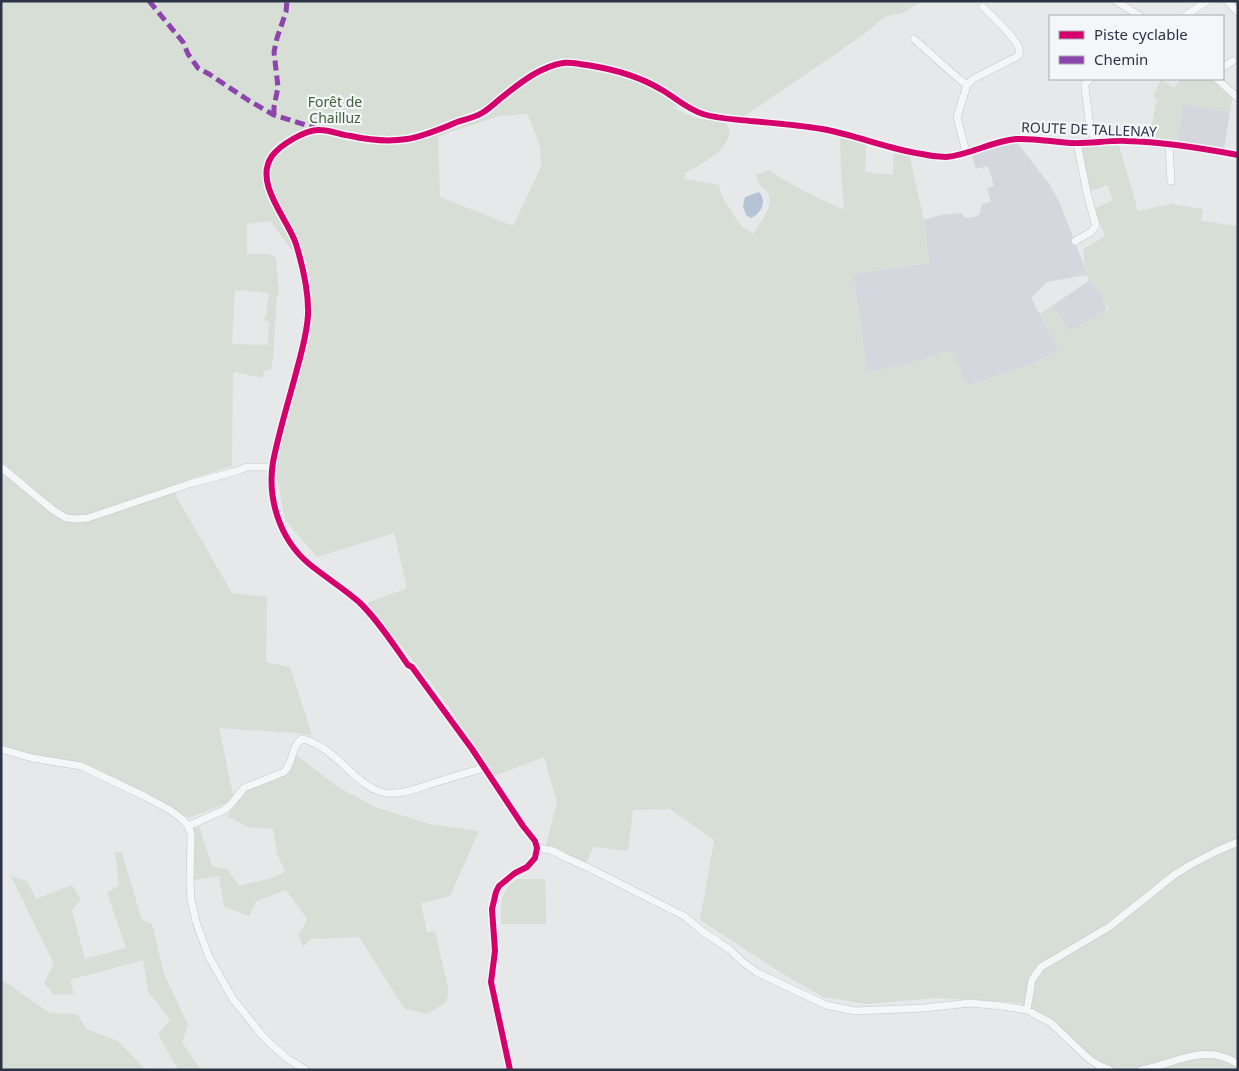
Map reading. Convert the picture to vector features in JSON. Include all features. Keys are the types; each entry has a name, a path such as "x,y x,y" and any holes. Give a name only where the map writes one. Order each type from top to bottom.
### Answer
{"street":[{"path":"1116,1 1138,15"},
{"path":"1186,15 1207,1"},
{"path":"1228,1 1238,12"},
{"path":"966,152 957,117 967,85 973,79 1018,56 1020,53 1019,47 1015,42 983,7"},
{"path":"914,39 967,85"},
{"path":"1224,66 1233,61"},
{"name":"ROUTE DE TALLENAY","path":"537,848 535,841 485,768 412,667 408,665 360,603 338,584 307,562 296,550 286,537 279,520 273,501 272,467 303,346 308,314 306,288 295,241 272,198 268,185 267,170 270,158 294,138 317,129 388,141 417,136 484,112 533,75 546,68 564,63 616,71 630,76 655,86 668,93 687,108 701,114 718,118 841,132 894,148 932,156 947,157 992,144 1022,139 1077,143 1123,140 1208,149 1238,155"},
{"path":"1089,80 1085,84 1085,88 1090,127 1096,142"},
{"path":"1218,80 1238,98"},
{"path":"1076,241 1091,232 1096,226 1087,194 1077,143"},
{"name":"ROUTE DE TALLENAY","path":"1169,144 1171,181"},
{"path":"1238,155 1238,160"},
{"path":"1,467 52,510 66,518 76,519 88,518 189,484 247,467 272,467"},
{"path":"188,826 224,810 244,788 284,772 289,768 295,746 302,739 322,747 369,787 380,792 399,792 485,768"},
{"path":"1,749 32,758 81,766 135,791 170,810 182,819 188,826 191,834 191,899 196,922 209,957 232,999 262,1036 288,1059 306,1070"},
{"path":"1027,1010 1032,980 1041,967 1109,927 1174,875 1219,850 1238,842"},
{"path":"510,1070 491,982 495,950 492,909 499,886 532,862 537,848 552,850 568,860 589,868 684,916 705,933 729,948 744,963 758,973 826,1005 855,1010 924,1008 970,1003 1027,1010 1051,1023 1088,1058 1110,1070"},
{"path":"1141,1070 1201,1054 1223,1056 1238,1064"}],"shaded area":[{"path":"1183,104 1230,112 1224,148 1177,141"},
{"path":"1016,142 1049,184 1059,201 1085,268 1086,275 1047,282 1031,298 1059,350 1034,363 967,386 900,366 867,372 853,274 929,263 924,220 937,216 962,213 965,218 974,217 980,214 981,206 991,202 987,188 994,186 988,166 976,169 971,153"},
{"path":"1090,280 1103,299 1107,310 1070,331 1052,306"}],"green space":[{"name":"Forêt de Chailluz","path":"1,1 923,1 902,13 884,17 863,35 743,117 669,106 696,118 726,123 729,128 729,136 721,149 706,161 686,172 684,179 719,185 724,200 734,216 741,225 753,234 768,210 769,203 767,191 761,187 756,175 768,170 796,187 844,210 840,136 866,144 865,172 893,175 894,150 909,154 924,220 929,263 853,274 867,372 900,366 953,349 967,386 1034,363 1059,350 1040,314 1052,306 1070,331 1109,309 1086,275 1083,249 1105,236 1094,209 1113,200 1107,185 1091,191 1081,147 1118,142 1138,211 1171,204 1203,209 1201,221 1238,226 1238,1070 1099,1070 1021,1003 935,998 867,1004 823,997 783,974 700,920 714,840 670,809 633,810 628,851 593,847 586,863 546,846 557,802 544,757 494,776 439,693 367,603 407,588 394,533 317,557 285,520 274,462 303,321 303,296 295,254 270,221 247,224 247,254 267,254 274,256 276,260 279,294 277,294 271,369 264,371 263,378 233,373 232,466 175,484 176,496 232,593 267,597 266,662 290,667 312,735 219,728 233,795 227,803 189,818 171,807 78,762 19,752 1,746","holes":["527,114 540,146 541,167 513,226 440,197 438,137 500,116","235,290 269,293 266,317 262,319 269,322 268,345 232,344"]},
{"path":"1161,80 1174,88 1180,80 1212,80 1232,99 1230,112 1183,104 1177,141 1149,137 1157,99 1153,97"},
{"path":"296,755 338,787 375,807 429,824 479,831 450,896 421,903 427,932 435,931 449,992 446,1002 427,1014 405,1009 359,937 311,939 303,947 299,935 307,919 286,890 256,901 249,916 224,907 219,876 194,880 195,843 193,829 199,826 212,866 227,869 239,886 271,878 285,872 277,853 273,829 248,827 227,816 245,790 288,774"},
{"path":"115,852 122,853 142,920 152,924 164,974 188,1025 182,1042 201,1070 178,1070 158,1034 170,1020 148,991 143,960 70,980 74,994 54,995 44,983 54,964 11,876 27,881 36,899 72,885 81,899 72,911 85,959 126,948 107,893 119,885"},
{"path":"517,879 545,879 546,924 501,924 502,899 507,888"},
{"path":"1,979 50,1013 77,1014 86,1029 118,1041 146,1070 1,1070"}],"water":[{"path":"759,192 763,199 762,207 751,218 746,215 743,206 745,197"}],"marked path":[{"path":"149,1 183,42 188,54 198,68 274,115 315,128"},
{"path":"274,115 278,87 274,52 286,12 287,1"}],"cycle path":[{"path":"510,1070 491,982 495,951 492,909 499,886 515,873 527,867 535,858 537,848 535,841 472,749 373,616 359,602 308,563 298,553 283,530 274,504 272,490 273,462 304,342 308,297 296,244 269,189 267,167 272,156 294,138 314,130 379,140 407,139 434,132 487,110 522,82 538,72 563,63 587,65 635,77 662,90 697,112 709,116 822,129 909,152 934,156 955,156 998,142 1016,139 1071,143 1120,141 1155,143 1238,155"}]}
